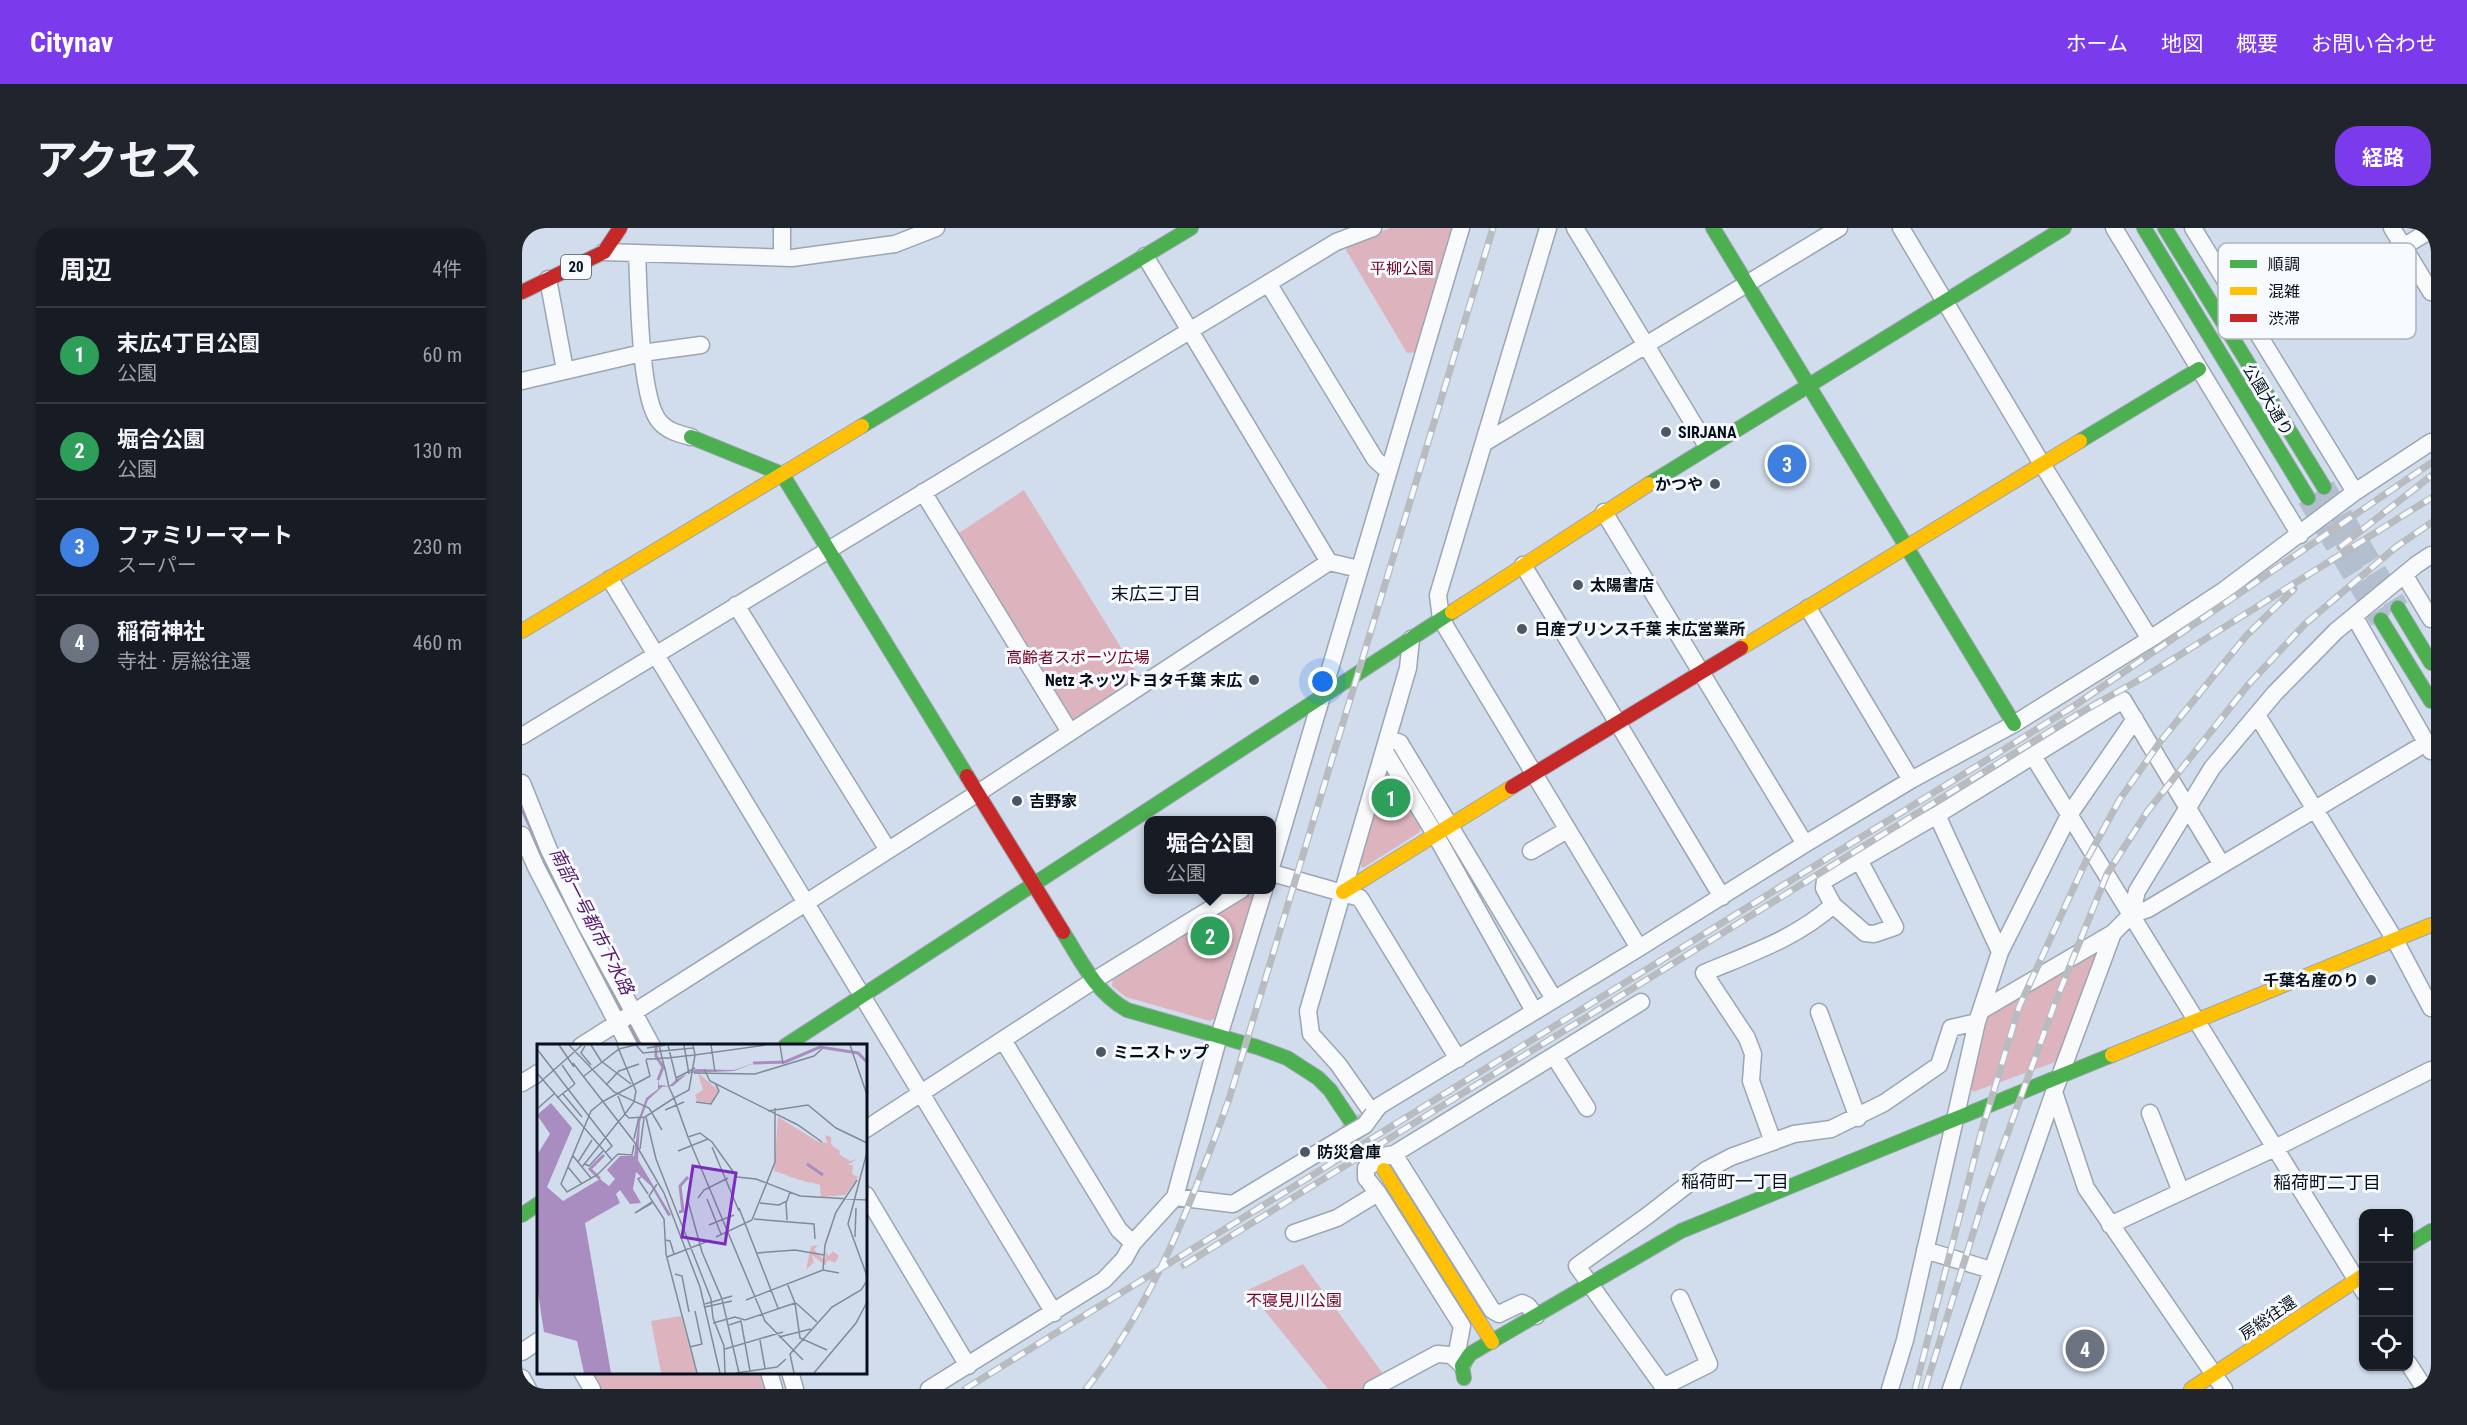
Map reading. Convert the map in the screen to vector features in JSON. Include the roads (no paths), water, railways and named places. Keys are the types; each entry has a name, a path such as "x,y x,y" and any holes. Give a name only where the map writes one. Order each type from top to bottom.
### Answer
{"street":[{"name":"20","path":"522,292 604,252 620,228"},
{"path":"782,228 782,258"},
{"path":"604,252 782,258 895,244 936,228"},
{"path":"522,631 1191,228"},
{"path":"522,736 1336,242 1373,228"},
{"path":"1276,851 1461,228"},
{"path":"1548,228 1438,595 1440,619 1639,948"},
{"path":"1575,228 1707,446"},
{"path":"1713,228 2014,724"},
{"path":"1484,443 1839,228"},
{"path":"1901,228 2150,639"},
{"path":"787,1044 1707,446 2064,228"},
{"path":"2114,228 2300,535"},
{"name":"公園大通り","path":"2144,228 2308,498"},
{"name":"公園大通り","path":"2165,228 2218,314"},
{"path":"2193,228 2218,269"},
{"path":"2392,228 2401,243"},
{"path":"2410,243 2431,230"},
{"path":"637,254 642,353 649,402 658,420 671,431 782,474 1093,981 1112,1002 1127,1010 1287,1058 1305,1068 1330,1090 1350,1120"},
{"path":"1145,256 1329,562 1359,569"},
{"path":"2416,268 2431,292"},
{"path":"548,279 565,370"},
{"path":"1268,283 1375,459 1388,471"},
{"name":"公園大通り","path":"2233,339 2324,487"},
{"path":"2261,339 2355,492"},
{"path":"522,381 642,353 701,345"},
{"path":"1343,892 1701,671 1808,608 1905,546 2199,369"},
{"path":"1175,1197 1233,1204 1365,1125 1379,1106 1805,844 1911,780 2014,724 2150,639 2223,591 2355,492 2431,442"},
{"path":"923,492 1070,732"},
{"path":"1604,512 1805,844"},
{"path":"2131,915 2137,891 2212,768 2257,715 2329,639 2354,616 2431,555"},
{"path":"585,1044 978,793 1329,562"},
{"path":"1523,565 1722,897"},
{"path":"2404,576 2431,619"},
{"path":"610,579 1054,1313"},
{"path":"736,605 888,850"},
{"path":"1808,608 1911,780"},
{"path":"2398,608 2431,663"},
{"path":"1680,1298 1709,1364 1664,1388 1616,1317 1577,1266 1706,1170 1731,1157 1794,1134 1832,1129 1884,1103 1939,1065 1951,1028 1979,1016 2112,933 2131,915 2148,909 2314,809 2429,747 2354,616"},
{"path":"2381,620 2431,701"},
{"path":"1373,1114 1338,1064 1311,1034 1308,1011 1408,668 1411,639"},
{"path":"1859,860 1895,927 1874,934 1865,933 1833,905 1824,888 1825,880 2123,700 2222,865"},
{"path":"2257,715 2394,940 2431,1008"},
{"path":"1890,1389 1905,1340 1979,1016 2000,952 2068,815 2135,719"},
{"path":"1386,744 1400,743 1554,999"},
{"path":"1386,744 1534,1011"},
{"path":"2033,756 2195,1020 2359,1279"},
{"path":"522,783 549,850 585,923 625,1017 629,1044"},
{"path":"1937,814 2000,952"},
{"path":"1531,851 1567,831"},
{"path":"522,835 536,867 625,1017 650,1044"},
{"path":"1276,874 1360,898 1458,1059"},
{"path":"867,1128 1093,981 1234,894"},
{"path":"929,1389 1104,1280 1124,1259 1133,1243 1175,1197 1219,1036 1263,894"},
{"path":"1773,1142 1751,1081 1753,1054 1747,1038 1704,973 1793,934 1815,921 1833,905"},
{"path":"1466,1378 1470,1354 1681,1231 1954,1120 2056,1085 2195,1020 2431,925"},
{"path":"1950,1389 2056,1085 2112,933"},
{"path":"1466,1378 1457,1352 1462,1326 1378,1193 1366,1178 1366,1168 1394,1154 1641,1002"},
{"path":"1819,1012 1858,1118"},
{"path":"1004,1040 1119,1230 1133,1243"},
{"path":"1554,1056 1587,1108"},
{"path":"2110,1226 2275,1148 2431,1070"},
{"path":"522,1083 537,1074"},
{"path":"2056,1085 2085,1188 2224,1389"},
{"path":"2150,1113 2181,1192"},
{"path":"1394,1154 1492,1310 1499,1314 1522,1303 1528,1306 1536,1316"},
{"path":"1384,1170 1492,1342"},
{"path":"1294,1233 1337,1218 1378,1193"},
{"path":"867,1197 968,1366"},
{"path":"522,1215 537,1205"},
{"path":"2413,1242 2431,1231"},
{"path":"1925,1250 1992,1270"},
{"name":"房総往還","path":"2191,1389 2359,1283"},
{"path":"522,1352 537,1342"},
{"path":"1372,1389 1437,1354 1451,1355 1466,1378"},
{"path":"2413,1370 2425,1389"},
{"path":"583,1374 592,1389"},
{"path":"770,1374 774,1389"},
{"path":"791,1374 795,1389"},
{"path":"522,1378 528,1389"}],"waterway":[{"name":"南部一号都市下水路","path":"522,808 565,901"},
{"name":"南部一号都市下水路","path":"604,974 640,1044"}],"tunnel":[{"path":"2324,487 2398,608"},
{"path":"2308,498 2381,620"},
{"path":"1350,1120 1384,1170"}],"railway":[{"path":"1086,1389 1110,1357 1151,1287 1186,1213 1229,1099 1493,228"},
{"path":"965,1389 2071,708 2431,463"},
{"path":"2340,547 2431,476"},
{"path":"1184,1265 2078,714 2146,676 2431,498"},
{"path":"1925,1389 1984,1198 2055,1003 2107,874 2147,812 2248,685 2305,624 2396,547 2431,523"},
{"path":"1915,1389 1981,1133 2019,1007 2086,861 2120,799 2160,742 2246,636 2294,589"}],"place":[{"name":"SIRJANA","path":"1666,432"},
{"name":"ファミリーマート","path":"1787,464"},
{"name":"かつや","path":"1715,484"},
{"name":"太陽書店","path":"1578,585"},
{"name":"日産プリンス千葉 末広営業所","path":"1522,629"},
{"name":"Netz ネッツトヨタ千葉 末広","path":"1254,680"},
{"name":"末広4丁目公園","path":"1391,798"},
{"name":"吉野家","path":"1017,801"},
{"name":"堀合公園","path":"1210,936"},
{"name":"千葉名産のり","path":"2371,980"},
{"name":"ミニストップ","path":"1101,1052"},
{"name":"防災倉庫","path":"1305,1152"},
{"name":"稲荷神社","path":"2085,1349"}],"district":[{"name":"末広三丁目","path":"1156,593"},
{"name":"稲荷町一丁目","path":"1735,1181"},
{"name":"稲荷町二丁目","path":"2327,1182"}],"park label":[{"name":"平柳公園","path":"1402,268"},
{"name":"高齢者スポーツ広場","path":"1078,657"},
{"name":"不寝見川公園","path":"1294,1300"}]}
